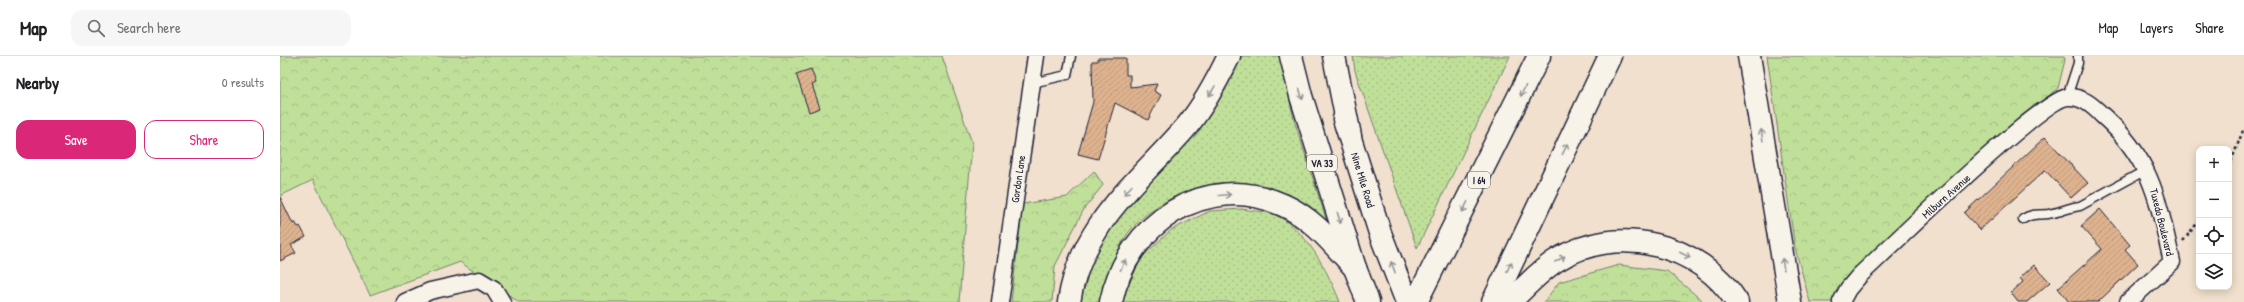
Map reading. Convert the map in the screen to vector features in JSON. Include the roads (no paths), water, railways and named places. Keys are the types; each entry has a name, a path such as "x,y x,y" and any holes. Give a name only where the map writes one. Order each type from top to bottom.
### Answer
{"main road":[{"path":"1069,302 1075,272 1089,239 1109,211 1187,126 1209,96 1229,56"},
{"name":"VA 33","path":"1291,56 1301,96 1355,268 1368,302"},
{"name":"Nine Mile Road","path":"1326,56 1380,233 1407,302"},
{"path":"1334,56 1350,136"},
{"name":"I 64","path":"1416,302 1540,56"},
{"path":"1493,302 1610,56"},
{"path":"1749,56 1790,302"},
{"path":"1111,302 1119,273 1127,256 1142,236 1166,216 1182,206 1211,197 1230,194 1252,196 1283,205 1321,231 1355,268"},
{"path":"1509,302 1540,273 1571,254 1595,245 1633,242 1667,248 1692,258 1720,280 1737,302"}],"street":[{"name":"Gordon Lane","path":"1000,302 1036,56"},
{"name":"Tuxedo Boulevard","path":"2064,98 2082,99 2108,121 2130,144 2146,170 2156,192 2172,262 2128,302"},
{"name":"Milburn Avenue","path":"1841,302 1848,289 1865,270 2019,129 2064,98"},
{"path":"405,302 430,291 479,280 494,289 502,302"}],"lane":[{"path":"1032,83 1067,75 1071,56"},
{"path":"2064,98 2078,63 2078,56"},
{"path":"2023,219 2032,213 2052,214 2069,207 2080,206 2146,170"}]}
